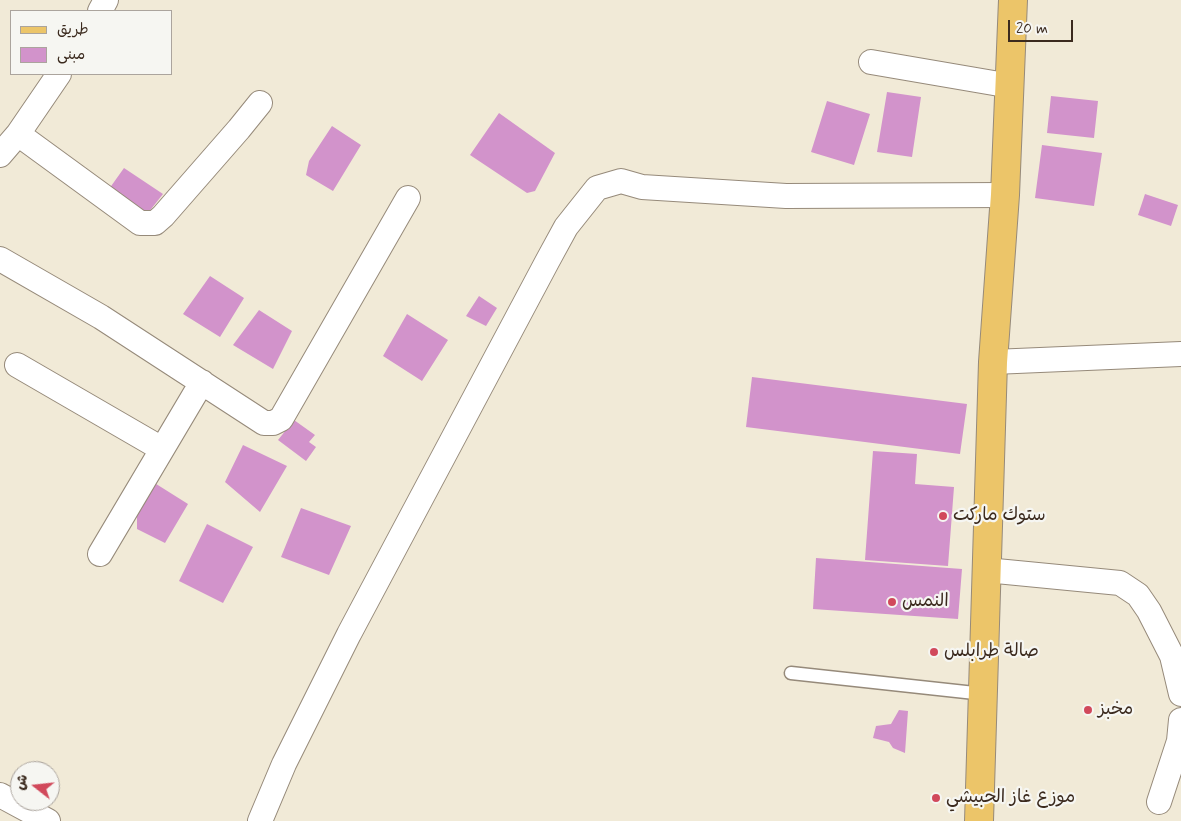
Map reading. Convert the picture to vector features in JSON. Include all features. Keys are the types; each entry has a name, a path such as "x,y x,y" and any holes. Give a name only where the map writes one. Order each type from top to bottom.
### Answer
{"main road":[{"path":"979,821 992,362 1005,195 1011,86 1013,0"}],"street":[{"path":"871,62 1011,86"},
{"path":"0,155 18,134 58,75"},
{"path":"18,134 140,223 155,223 260,103"},
{"path":"260,821 284,764 349,634 543,268 566,227 597,188 621,182 642,188 786,196 1005,195"},
{"path":"0,259 102,317 264,423 273,423 281,419 408,198"},
{"path":"992,362 1181,354"},
{"path":"17,365 162,449"},
{"path":"100,554 202,382"},
{"path":"986,570 1120,583 1138,595 1150,611 1172,656 1181,694"},
{"path":"1159,802 1179,741 1181,720"},
{"path":"0,795 48,821"}],"lane":[{"path":"790,673 984,694"}],"building":[{"path":"887,92 921,97 912,157 877,152"},
{"path":"1051,96 1098,101 1094,138 1047,133"},
{"path":"827,101 870,114 854,165 811,152"},
{"path":"499,113 555,153 535,191 527,193 470,155"},
{"path":"332,126 361,145 333,191 306,175 309,161"},
{"path":"1042,145 1102,153 1094,206 1035,198"},
{"path":"124,168 163,194 140,223 104,196"},
{"path":"1145,194 1178,205 1171,226 1138,215"},
{"path":"210,276 244,298 220,337 183,314"},
{"path":"479,296 497,308 486,326 466,316"},
{"path":"259,310 292,331 273,369 233,345"},
{"path":"407,314 448,340 422,381 383,356"},
{"path":"752,377 967,404 960,454 746,427"},
{"path":"294,420 315,435 309,442 316,447 306,461 278,440"},
{"path":"243,445 287,466 260,512 225,482"},
{"path":"873,451 917,454 915,484 954,487 948,566 865,560"},
{"path":"153,482 188,504 165,543 137,529 137,500"},
{"path":"301,508 351,526 329,575 281,557"},
{"path":"207,524 253,547 223,603 179,581"},
{"path":"816,558 962,569 958,619 813,609"},
{"path":"899,710 908,711 905,753 893,748 889,742 873,738 876,726 891,724"}],"place":[{"name":"ستوك ماركت","path":"943,516"},
{"name":"النمس","path":"892,602"},
{"name":"صالة طرابلس","path":"934,652"},
{"name":"مخبز","path":"1088,710"},
{"name":"موزع غاز الحبيشي","path":"936,798"}]}
